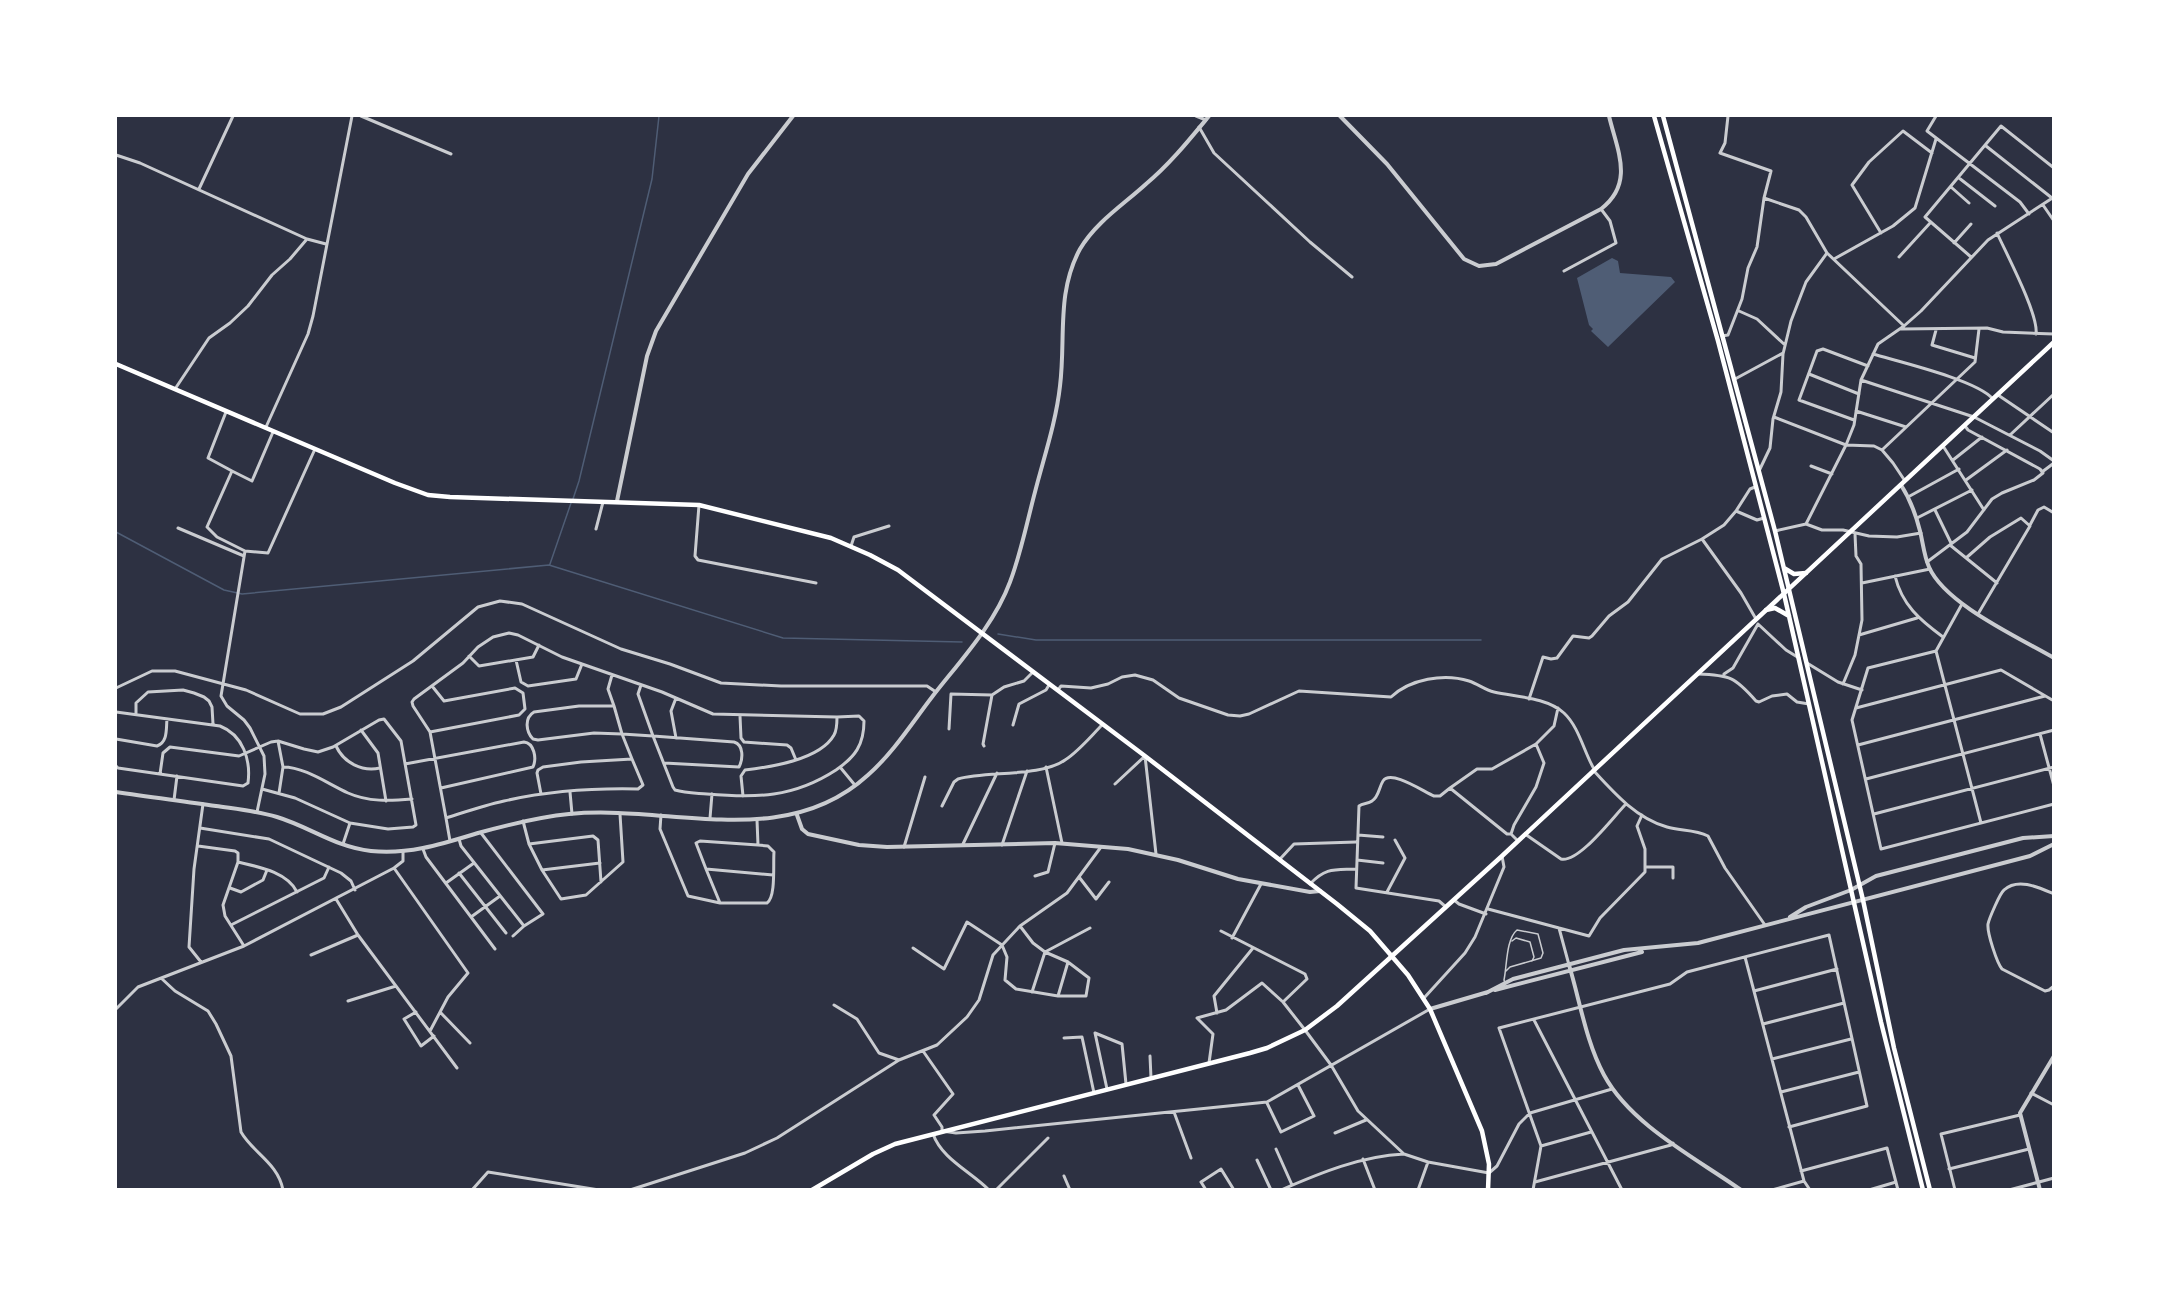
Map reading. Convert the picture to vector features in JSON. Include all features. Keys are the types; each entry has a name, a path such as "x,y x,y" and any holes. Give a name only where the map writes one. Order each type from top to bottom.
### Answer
{"main road":[{"path":"1654,116 1718,341 1784,594 1881,1022 1923,1190"},
{"path":"1663,116 1775,531 1860,886 1894,1048 1930,1190"},
{"path":"812,1190 873,1154 895,1144 1267,1048 1305,1030 1337,1006 1503,856 1806,573 1853,533 1903,483 2054,342"},
{"path":"116,364 395,483 439,497 699,505 813,532 851,546 911,578 1032,673 1103,724 1320,891 1362,924 1392,955 1430,1009 1478,1120 1486,1143 1490,1173 1488,1190"},
{"path":"1784,568 1794,574 1806,573"},
{"path":"1766,610 1775,608 1789,616"}],"street":[{"path":"199,189 233,116"},
{"path":"266,429 308,334 313,316 352,116"},
{"path":"361,116 451,154"},
{"path":"617,501 647,356 656,331 748,174 793,116"},
{"path":"1196,116 1207,118"},
{"path":"1340,116 1387,164 1457,252 1474,265 1485,267 1496,264 1601,210 1610,202 1618,190 1622,172 1609,116"},
{"path":"1722,336 1728,335 1738,311 1748,268 1759,237 1764,198 1771,171 1720,153 1725,142 1728,116"},
{"path":"1936,116 1927,131 2020,202 2029,214"},
{"path":"116,792 257,812 289,821 343,846 373,851 403,852 423,849 523,821 572,814 620,812 757,820 797,815 834,799 855,786 879,765 981,633 1001,602 1012,577 1054,421 1061,382 1064,296 1072,266 1092,232 1163,169 1207,118"},
{"path":"1971,257 1925,217 2001,126 2054,168"},
{"path":"1199,127 1214,153 1310,242 1352,277"},
{"path":"1881,233 1852,185 1869,162 1903,131 1932,153"},
{"path":"1834,259 1893,226 1915,208 1936,139"},
{"path":"1806,524 1846,445 1854,420 1861,380 1878,344 1902,328 1921,311 1988,240 2053,198 1986,146"},
{"path":"116,155 140,163 307,239 327,244"},
{"path":"1959,178 1995,206"},
{"path":"1950,187 1970,203"},
{"path":"1764,198 1799,210 1806,217 1827,253 1902,328 1979,329 2054,334"},
{"path":"2043,205 2054,221"},
{"path":"1564,271 1616,243 1610,221 1601,210"},
{"path":"1899,257 1931,222"},
{"path":"1954,243 1971,224"},
{"path":"1997,233 2029,303 2037,329 2036,333"},
{"path":"174,390 209,338 248,306 272,275 307,239"},
{"path":"1759,472 1770,448 1774,417 1781,392 1783,353 1791,321 1803,289 1827,253"},
{"path":"1738,311 1757,319 1785,345"},
{"path":"1882,450 1975,362 1979,329"},
{"path":"1936,330 1932,345 1976,358"},
{"path":"1854,420 1799,400 1817,351 1822,349 1868,366"},
{"path":"1734,380 1783,353"},
{"path":"1873,354 1956,380 1987,393 1993,399"},
{"path":"1809,374 1859,394"},
{"path":"1861,380 1974,417 2010,435 2054,462 2034,480 1992,499 1975,524 1927,562"},
{"path":"2010,435 2029,416 2052,399 2054,394"},
{"path":"1998,395 2002,400 2054,433"},
{"path":"1856,411 1906,427"},
{"path":"226,412 208,458 252,481 273,432"},
{"path":"1774,417 1846,445 1874,446 1882,450 1900,472 1917,518 1927,562 1945,590 1978,614 2054,658"},
{"path":"1965,426 2042,472"},
{"path":"1953,460 1982,437"},
{"path":"1943,446 1984,510"},
{"path":"232,471 207,527 217,537 245,551 268,554 315,449"},
{"path":"1966,480 2007,450"},
{"path":"1811,466 1832,474"},
{"path":"1908,497 1959,469"},
{"path":"1529,699 1543,657 1554,660 1557,658 1573,636 1589,638 1592,636 1610,616 1628,602 1662,559 1724,525 1750,489 1755,487"},
{"path":"1917,518 1972,490"},
{"path":"596,530 603,501"},
{"path":"699,505 695,556 698,560 816,583"},
{"path":"1978,614 2038,510 2044,507 2054,513"},
{"path":"1935,510 1950,544 1996,582"},
{"path":"1736,511 1757,520 1764,518"},
{"path":"1966,558 1990,537 2021,518 2030,526"},
{"path":"1775,531 1806,524 1822,530 1898,537 1921,533"},
{"path":"851,546 854,537 889,526"},
{"path":"178,528 244,556"},
{"path":"1843,684 1855,655 1863,605 1861,564 1856,556 1853,533"},
{"path":"1702,539 1740,593 1756,621 1786,650 1799,658"},
{"path":"245,551 221,696 222,701 244,720 261,748 266,764 257,812"},
{"path":"1862,583 1930,569"},
{"path":"1895,576 1899,593 1917,618 1943,637"},
{"path":"116,688 158,670 184,672 246,690 300,714 328,713 413,661 478,607 506,601 522,604 621,648 717,682 781,686 927,686 936,692"},
{"path":"1962,604 1935,651 1868,668 1852,720 1881,849 2054,804"},
{"path":"1859,635 1917,618"},
{"path":"1724,675 1733,668 1756,621"},
{"path":"450,841 430,732 412,702 493,637 509,633 582,664 641,685 676,698 713,714 859,716 864,721 863,738 858,751 840,767 820,780 799,789 764,796 675,790 638,694 641,685"},
{"path":"469,656 479,666 533,657 539,645"},
{"path":"1935,651 1981,823"},
{"path":"516,660 521,682 528,686 576,679 582,664"},
{"path":"1806,662 1843,684 1862,690"},
{"path":"1856,708 2001,670 2054,700"},
{"path":"949,729 951,694 992,695 1004,687 1024,681 1032,673"},
{"path":"1698,674 1724,675 1743,686 1759,702 1772,696 1787,694 1797,702 1809,704"},
{"path":"446,818 502,801 541,794 642,788 643,785 622,734 608,689 612,675"},
{"path":"1058,691 1061,686 1091,688 1135,675 1153,680 1179,698 1228,715 1240,716 1250,714 1299,691 1391,697 1400,688 1420,681 1439,678 1468,681 1491,692 1529,699 1558,708 1571,721 1594,770 1626,804 1642,815 1669,828 1696,831 1708,836 1725,868 1765,925"},
{"path":"1013,725 1018,704 1046,690 1049,685"},
{"path":"430,732 519,715 525,709 523,693 515,688 444,701 432,686"},
{"path":"135,714 136,703 148,692 183,690 209,701 212,707 213,725"},
{"path":"984,746 982,744 992,695"},
{"path":"1858,745 2046,696"},
{"path":"676,698 671,711 676,738"},
{"path":"614,705 579,706 534,712 528,715 527,720 530,735 533,739 538,740 594,733 622,734 737,743 742,748 741,763 735,768 664,763"},
{"path":"1446,907 1439,901 1356,888 1359,806 1377,797 1383,780 1388,777 1398,778 1434,796 1440,796 1477,769 1492,769 1536,744 1554,726 1558,708"},
{"path":"116,712 220,726 235,734 246,754 250,771 248,783 243,786 116,766"},
{"path":"740,715 741,738 744,742 787,745 791,748 796,760"},
{"path":"743,796 741,776 745,770 779,766 811,753 831,740 836,730 837,717"},
{"path":"116,740 157,746 162,744 165,741 167,719"},
{"path":"160,774 163,753 170,747 233,756 246,754 278,741 318,752 336,746 379,720 387,720 401,741 417,821 413,827 388,829 350,823 295,798 262,789"},
{"path":"942,806 954,782 958,779 1027,771 1065,761 1103,724"},
{"path":"361,730 375,747 386,801"},
{"path":"1866,779 2054,730"},
{"path":"2040,734 2054,786"},
{"path":"278,741 283,767 279,794"},
{"path":"405,764 524,742 532,746 535,764 533,767 441,788"},
{"path":"1511,834 1514,825 1529,803 1542,773 1544,763 1536,744"},
{"path":"336,746 339,754 347,761 369,771 381,768"},
{"path":"1115,784 1145,756"},
{"path":"1145,756 1156,854"},
{"path":"541,794 537,773 543,767 632,759"},
{"path":"283,767 316,777 349,794 386,801 412,799"},
{"path":"840,767 855,786"},
{"path":"1046,767 1062,843"},
{"path":"1874,814 2051,768"},
{"path":"1002,845 1027,771"},
{"path":"962,846 997,773"},
{"path":"174,800 177,776"},
{"path":"904,847 925,777"},
{"path":"1450,788 1518,841"},
{"path":"570,791 572,814"},
{"path":"710,818 712,794"},
{"path":"201,962 189,948 203,804"},
{"path":"1525,834 1561,859 1566,860 1580,853 1626,804"},
{"path":"523,821 529,844 542,870 561,899 581,898 623,862 620,812"},
{"path":"661,814 660,829 688,896 720,903 770,902 774,852 768,846 700,841 696,843 720,903"},
{"path":"797,815 802,829 814,836 859,845 904,847 1062,843 1102,846 1156,854 1261,884 1310,892 1320,891"},
{"path":"1488,909 1589,936 1600,918 1645,872 1645,849 1637,826 1642,815"},
{"path":"757,820 758,845"},
{"path":"343,846 350,823"},
{"path":"200,828 269,839 346,876 355,890"},
{"path":"480,833 543,914 513,936"},
{"path":"1358,835 1383,837"},
{"path":"529,844 592,836 598,840 601,882"},
{"path":"1785,920 1806,907 1851,890 1876,876 2023,838 2054,836"},
{"path":"459,839 461,846 524,926"},
{"path":"1387,892 1405,858 1395,840"},
{"path":"1279,860 1294,844 1357,842"},
{"path":"1035,876 1048,872 1055,843"},
{"path":"923,1051 953,1094 934,1115 942,1131 956,1133 985,1131 1267,1102 1430,1009 1496,989 1648,950 1698,943 2030,856 2054,844"},
{"path":"198,846 235,851 240,856 224,904 225,916 244,946"},
{"path":"630,1190 745,1153 777,1138 899,1060 937,1045 967,1017 980,1000 993,955 1020,926 1058,901 1102,846"},
{"path":"423,849 426,857 495,949"},
{"path":"116,1009 138,987 244,946 355,890 403,861 403,852"},
{"path":"1424,998 1465,953 1475,937 1504,867 1503,856"},
{"path":"1357,860 1383,863"},
{"path":"238,862 267,870 292,882 297,892"},
{"path":"446,883 474,863"},
{"path":"542,870 600,863"},
{"path":"231,925 324,878 329,867"},
{"path":"1646,867 1673,867 1673,878"},
{"path":"394,868 468,973 448,998 430,1031"},
{"path":"706,869 773,875"},
{"path":"230,888 241,892 263,880 267,870"},
{"path":"1310,884 1319,874 1327,870 1356,870"},
{"path":"459,873 506,933"},
{"path":"1079,877 1096,899 1109,882"},
{"path":"1232,938 1261,884"},
{"path":"2054,894 2033,885 2008,888 2002,893 1988,926 1998,963 2002,969 2045,991 2054,986"},
{"path":"471,917 500,896"},
{"path":"336,899 358,935 458,1068"},
{"path":"1454,900 1485,914"},
{"path":"913,948 944,969 967,922 1002,945 1007,957 1005,980 1016,989 1059,996 1086,996 1089,978 1068,962 1045,952 1033,943 1020,926"},
{"path":"1032,992 1045,952 1090,927"},
{"path":"1559,928 1596,1059 1612,1089 1639,1117 1742,1190"},
{"path":"1221,931 1305,974 1306,980 1283,1002"},
{"path":"311,955 358,935"},
{"path":"1533,1190 1541,1146 1499,1028 1670,984 1687,972 1829,935 1867,1106 1790,1127"},
{"path":"1217,1013 1214,996 1253,948"},
{"path":"1496,989 1504,982 1513,979 1624,950 1648,950"},
{"path":"1745,957 1801,1171 1810,1190"},
{"path":"1059,996 1068,962"},
{"path":"1754,991 1837,969"},
{"path":"161,978 175,991 208,1011 216,1024 231,1056 241,1132 246,1141 268,1160 281,1180 283,1190"},
{"path":"1209,1063 1213,1034 1197,1018 1226,1010 1262,983 1283,1002 1305,1030 1331,1065 1352,1103 1366,1120 1404,1154"},
{"path":"348,1001 396,986"},
{"path":"1763,1024 1844,1003"},
{"path":"834,1005 857,1019 879,1053 899,1060"},
{"path":"416,1012 404,1020 421,1046 434,1036"},
{"path":"440,1012 470,1043"},
{"path":"1534,1020 1622,1190"},
{"path":"1107,1089 1095,1033 1122,1044 1126,1084"},
{"path":"1064,1038 1082,1037 1094,1093"},
{"path":"1772,1059 1851,1038"},
{"path":"1149,1056 1151,1078"},
{"path":"2040,1190 2020,1115 2054,1056"},
{"path":"1781,1092 1859,1072"},
{"path":"1267,1102 1281,1131 1314,1116 1298,1085"},
{"path":"1281,1190 1363,1159 1380,1155 1404,1154 1428,1162 1490,1173 1497,1166 1519,1124 1530,1113 1612,1089"},
{"path":"2031,1093 2054,1105"},
{"path":"1174,1111 1191,1158"},
{"path":"1955,1190 1941,1134 2020,1115"},
{"path":"1335,1133 1366,1120"},
{"path":"1541,1146 1592,1132"},
{"path":"933,1134 937,1144 948,1156 988,1190"},
{"path":"996,1190 1048,1138"},
{"path":"1534,1182 1673,1143"},
{"path":"1801,1171 1887,1148 1898,1190"},
{"path":"1276,1149 1292,1185"},
{"path":"1949,1169 2029,1149"},
{"path":"1363,1159 1375,1190"},
{"path":"1257,1160 1271,1190"},
{"path":"1418,1190 1428,1162"},
{"path":"1206,1190 1201,1182 1221,1169 1234,1190"},
{"path":"472,1190 488,1172 599,1190"},
{"path":"1064,1176 1070,1190"},
{"path":"2009,1190 2054,1178"},
{"path":"1772,1190 1804,1181"},
{"path":"1869,1190 1896,1182"}],"lane":[{"path":"1506,970 1540,959 1543,955 1538,934 1516,930 1511,942 1506,970 1504,982 1514,986"},
{"path":"1511,942 1516,938 1530,942 1534,957 1532,961"}],"water":[{"path":"1612,258 1618,261 1620,273 1671,277 1675,282 1608,347 1591,331 1593,329 1589,325 1577,278"}],"waterway":[{"path":"573,499 652,179 659,116"},
{"path":"550,564 571,503"},
{"path":"116,532 224,590 242,594 549,565 783,638 962,642"},
{"path":"998,634 1036,640 1481,640"}]}
